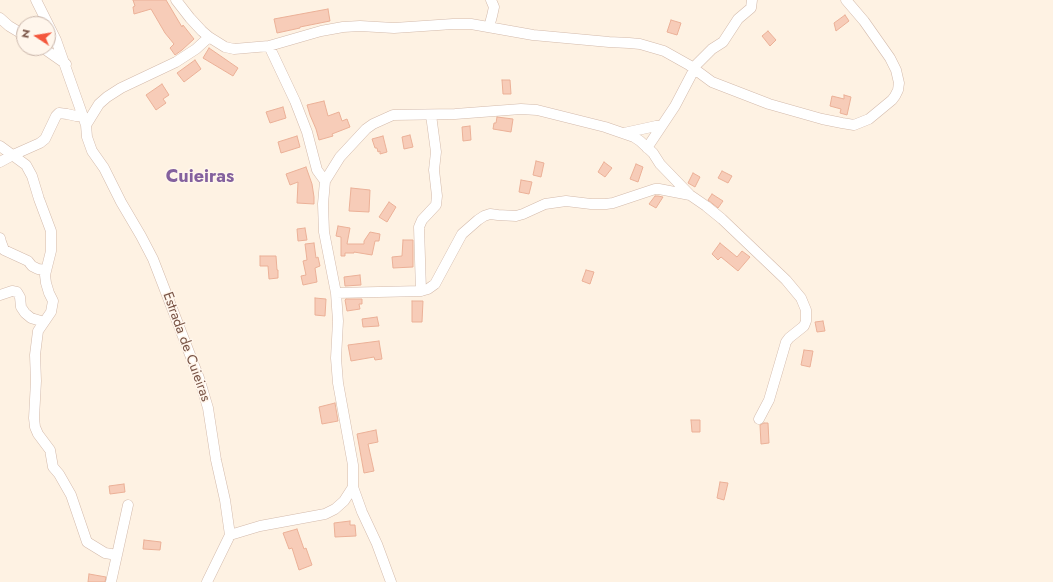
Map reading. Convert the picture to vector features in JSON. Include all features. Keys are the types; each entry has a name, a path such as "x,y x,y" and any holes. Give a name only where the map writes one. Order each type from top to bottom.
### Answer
{"street":[{"name":"Estrada de Cuieiras","path":"36,0 66,64 84,120 87,137 92,151 104,168 153,259 199,378 208,408 230,535"},
{"path":"176,0 190,18 209,37 224,47 234,49 268,46 322,31 343,27 360,26 394,28 453,24 471,24 533,35 640,44 664,51 694,68 712,82 762,102 788,110 854,125 868,120 895,96 898,90 898,77 894,64 890,58 864,21 846,0"},
{"path":"489,27 494,7 491,0"},
{"path":"647,148 675,106 696,64 712,49 723,42 738,19 751,8 752,0"},
{"path":"0,18 16,30"},
{"path":"0,162 40,143 45,139 56,116 59,113 76,116 84,120 99,104 121,88 176,62 196,49 209,37"},
{"path":"268,46 295,100 307,132 317,170 324,181"},
{"path":"54,56 66,64"},
{"path":"391,582 353,487 353,465 338,384 336,358 338,321 336,293 324,232 324,181 340,157 372,124 393,115 455,114 521,109 537,110 605,127 634,137 652,152 660,164 690,195 722,219 786,280 801,298 806,310 806,321 804,326 788,338 786,342 769,400 759,419"},
{"path":"421,291 419,227 422,220 436,204 437,196 434,174 436,152 431,115"},
{"path":"623,134 661,126"},
{"path":"0,146 26,165 32,176 51,232 51,251 45,275 48,293 53,301 51,312 38,331 35,355 35,427 38,434 50,450 53,466 71,496 87,542 106,553 117,555"},
{"path":"336,293 428,290 435,284 462,234 470,226 484,216 490,214 498,216 516,216 545,204 566,201 592,204 613,203 655,189 690,195"},
{"path":"0,238 4,250 28,261 32,266 46,270"},
{"path":"0,295 12,290 17,292 20,298 21,306 25,313 31,318 44,322"},
{"path":"207,582 230,535 260,526 325,514 335,510 344,501 353,487"},
{"path":"112,582 128,505"}],"building":[{"path":"133,0 166,0 182,27 183,25 194,39 175,55 170,48 174,44 165,33 151,9 134,14 133,7 135,6"},
{"path":"328,9 330,21 277,33 274,19"},
{"path":"845,15 849,21 836,31 834,23"},
{"path":"671,20 681,23 677,35 667,32"},
{"path":"768,31 776,40 770,46 762,36"},
{"path":"209,48 238,68 233,76 203,58"},
{"path":"195,60 201,69 184,82 177,73"},
{"path":"502,80 510,80 511,94 503,94"},
{"path":"162,84 169,95 163,99 166,103 156,110 146,95"},
{"path":"844,95 851,97 847,115 840,113 841,109 830,106 832,96 844,99"},
{"path":"324,101 328,116 339,112 342,121 347,119 350,127 332,134 333,136 319,140 307,105"},
{"path":"283,107 286,118 270,123 266,112"},
{"path":"497,117 513,119 511,132 493,129"},
{"path":"470,126 471,140 463,141 462,127"},
{"path":"410,135 413,147 404,149 402,137"},
{"path":"297,136 300,147 281,153 278,142"},
{"path":"383,136 387,152 380,154 380,151 378,152 377,148 375,148 372,139"},
{"path":"536,161 544,163 541,177 533,175"},
{"path":"604,162 612,168 605,177 598,172"},
{"path":"636,164 643,167 638,182 630,179"},
{"path":"306,167 312,184 314,204 297,203 298,182 290,185 286,174"},
{"path":"722,171 732,176 728,183 718,178"},
{"path":"693,173 700,177 695,187 688,183"},
{"path":"521,180 532,182 529,194 519,192"},
{"path":"351,188 370,190 369,212 349,211"},
{"path":"712,194 723,201 718,208 708,200"},
{"path":"655,196 663,197 656,208 649,204"},
{"path":"389,202 396,207 387,222 379,217"},
{"path":"338,226 350,228 347,244 364,244 364,241 370,232 380,234 379,241 375,241 372,255 354,252 345,253 345,256 341,256 341,237 336,236"},
{"path":"305,228 307,240 298,241 297,229"},
{"path":"403,240 413,240 413,267 393,268 392,257 402,256"},
{"path":"314,243 316,258 318,257 320,266 315,268 317,282 303,285 301,276 306,275 303,261 307,260 305,244"},
{"path":"720,243 737,257 742,251 750,257 738,271 721,257 718,260 712,254"},
{"path":"260,256 276,256 278,278 269,279 268,266 260,266"},
{"path":"586,270 594,272 590,284 582,281"},
{"path":"360,275 361,285 345,286 344,277"},
{"path":"315,298 326,299 325,316 315,315"},
{"path":"346,299 362,299 362,304 359,304 360,309 347,311"},
{"path":"412,301 423,301 422,322 412,322"},
{"path":"377,317 379,326 363,327 362,319"},
{"path":"823,321 825,331 817,332 815,322"},
{"path":"379,341 382,359 375,360 374,357 351,361 348,345"},
{"path":"804,350 813,351 810,367 801,365"},
{"path":"335,403 338,421 322,424 319,407"},
{"path":"691,420 700,420 700,432 692,432"},
{"path":"768,423 769,443 761,444 760,425"},
{"path":"376,430 378,442 368,444 374,471 364,473 357,434"},
{"path":"720,482 728,483 724,500 717,498"},
{"path":"124,484 125,492 110,494 109,486"},
{"path":"350,521 350,525 355,525 356,536 335,537 334,523"},
{"path":"297,529 304,549 306,548 312,565 299,570 292,548 289,549 283,533"},
{"path":"144,540 161,542 160,550 143,549"},
{"path":"89,574 106,577 105,582 88,582"}],"district":[{"name":"Cuieiras","path":"200,178"}]}
